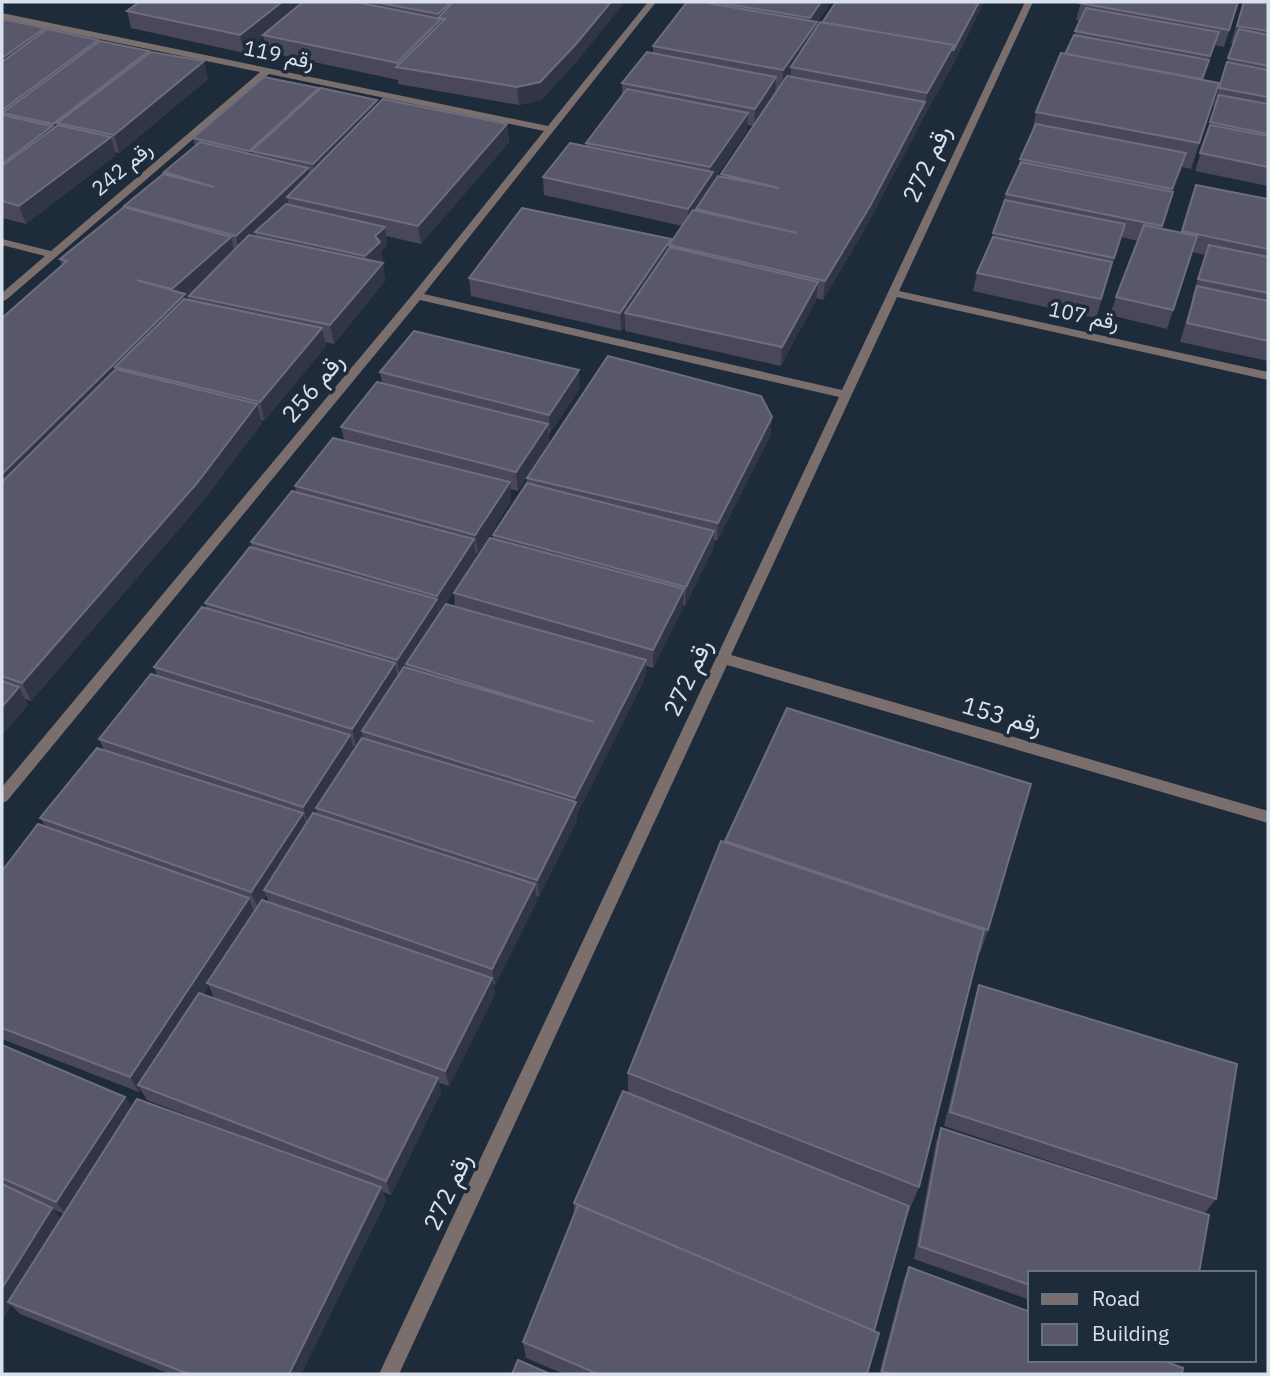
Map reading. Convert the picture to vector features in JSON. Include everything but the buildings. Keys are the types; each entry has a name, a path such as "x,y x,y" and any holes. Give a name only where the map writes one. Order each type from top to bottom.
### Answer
{"street":[{"name":"رقم 256","path":"2,797 416,296 652,2"},
{"name":"رقم 272","path":"389,1374 1029,2"},
{"name":"رقم 119","path":"2,16 549,129"},
{"name":"رقم 242","path":"2,298 268,71"},
{"path":"2,242 52,254"},
{"name":"رقم 107","path":"892,293 1268,376"},
{"path":"416,296 844,394"},
{"name":"رقم 153","path":"722,658 1268,817"}]}
